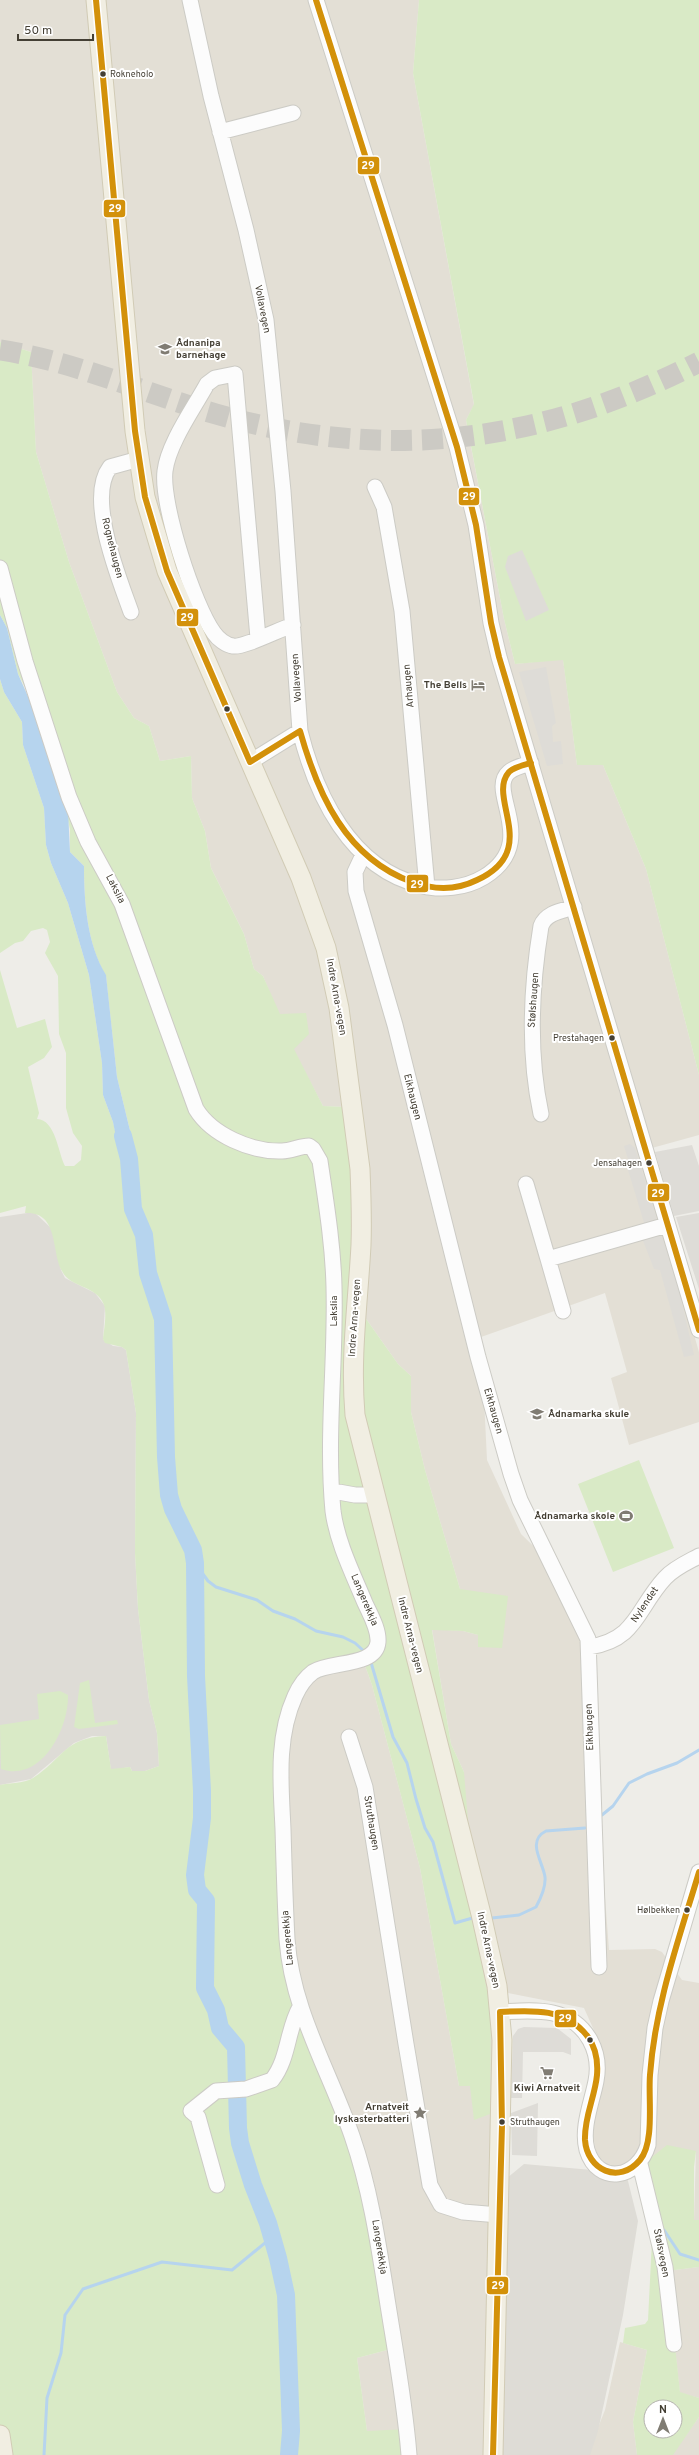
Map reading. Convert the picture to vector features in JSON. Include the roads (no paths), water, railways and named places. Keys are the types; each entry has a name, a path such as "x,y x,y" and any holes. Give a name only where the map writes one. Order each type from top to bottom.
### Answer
{"main road":[{"name":"Indre Arna-vegen","path":"96,0 139,459 150,515 167,571 309,898 326,948 336,987 361,1191 361,1246 352,1347 353,1390 359,1436 481,1914 496,1980 500,2012 502,2083 492,2455"},
{"path":"0,2435 3,2455"}],"street":[{"name":"Vollavegen","path":"190,0 220,132 246,230 266,320 283,491 300,731 317,786 335,818 363,855 382,869 398,877 427,887 444,888 467,884 484,876 503,860 512,836 504,781 509,771 531,763"},
{"path":"316,0 456,447 476,525 491,623 699,1330"},
{"path":"220,132 293,113"},
{"path":"258,638 235,374 227,374 215,378 207,384 169,456 165,471 165,486 181,556 210,627 218,638 230,646 241,646 293,625"},
{"name":"Rognehaugen","path":"131,612 108,541 102,493 104,477 110,467 139,459"},
{"name":"Arhaugen","path":"375,487 384,508 402,611 427,887"},
{"name":"Lakslia","path":"0,568 25,661 69,797 88,842 122,904 196,1109 208,1125 228,1137 263,1149 295,1149 309,1146 313,1149 320,1161 332,1257 334,1317 330,1446 333,1491"},
{"path":"250,762 300,731"},
{"name":"Eikhaugen","path":"363,855 355,872 356,891 395,1026 475,1343 511,1474 520,1500 582,1626 589,1647 600,1967"},
{"name":"Stølshaugen","path":"541,1114 535,1085 532,1037 540,926 543,920 550,915 574,907"},
{"path":"526,1184 562,1311"},
{"path":"548,1259 667,1224"},
{"path":"333,1491 355,1495 374,1495"},
{"name":"Langerekkja","path":"333,1491 334,1511 338,1534 375,1627 378,1645 373,1653 363,1660 332,1665 313,1673 300,1686 288,1714 284,1730 281,1779 288,1958 300,2007 352,2137 371,2201 404,2399 408,2455"},
{"name":"Nylendet","path":"589,1647 613,1641 622,1636 667,1576 699,1556"},
{"name":"Struthaugen","path":"349,1737 365,1787 430,2185 441,2205 463,2212 499,2215"},
{"path":"500,2012 540,2011 554,2013 570,2018 583,2030 594,2049 597,2068 585,2138 590,2159 596,2166 614,2174 626,2173 640,2164 645,2155 650,2133 650,2075 655,2028 661,2001 699,1872"},
{"path":"217,2185 198,2116 192,2111 216,2091 246,2089 266,2084 277,2074 295,2015 300,2007"},
{"name":"Stølsvegen","path":"640,2164 664,2267 674,2344"}],"water":[{"path":"0,615 7,628 18,674 38,719 46,751 68,810 70,852 84,866 88,922 95,950 106,975 117,1077 134,1147 134,1158 125,1159 119,1152 113,1122 103,1095 102,1063 89,975 68,903 51,863 46,845 44,808 23,745 22,722 4,692 0,679"}],"waterway":[{"path":"123,1136 129,1159 133,1209 144,1235 148,1273 163,1319 166,1457 169,1495 173,1509 193,1550 195,1563 196,1676 202,1791 202,1818 195,1875 197,1890 206,1901 205,1988 216,2010 220,2028 236,2047 238,2128 240,2143 253,2185 268,2223 278,2258 286,2295 291,2431 289,2455"},
{"path":"195,1563 208,1581 216,1587 257,1600 273,1611 295,1619 316,1631 343,1637 355,1643 366,1653"},
{"path":"370,1659 393,1737 407,1763 425,1828 433,1842 455,1923 476,1917"},
{"path":"602,1815 613,1806 629,1783 647,1774 677,1763 699,1750"},
{"path":"492,1918 519,1915 536,1907 545,1885 544,1871 536,1846 540,1835 546,1831 585,1828"},
{"path":"664,2230 680,2254 699,2260"},
{"path":"44,2455 47,2398 61,2353 65,2315 83,2289 162,2262 232,2270 271,2238"}],"tunnel":[{"path":"0,350 55,362 109,378 189,406 279,429 342,438 403,440 463,437 522,427 581,411 640,390 699,362"}],"place":[{"name":"Rokneholo","path":"103,74"},
{"name":"Ådnanipa barnehage","path":"165,349"},
{"name":"The Bells","path":"478,685"},
{"name":"Prestahagen","path":"612,1038"},
{"name":"Jensahagen","path":"649,1163"},
{"name":"Ådnamarka skule","path":"537,1414"},
{"name":"Ådnamarka skole","path":"626,1516"},
{"name":"Hølbekken","path":"687,1910"},
{"name":"Kiwi Arnatveit","path":"547,2073"},
{"name":"Arnatveit lyskasterbatteri","path":"420,2113"},
{"name":"Struthaugen","path":"502,2122"}]}
